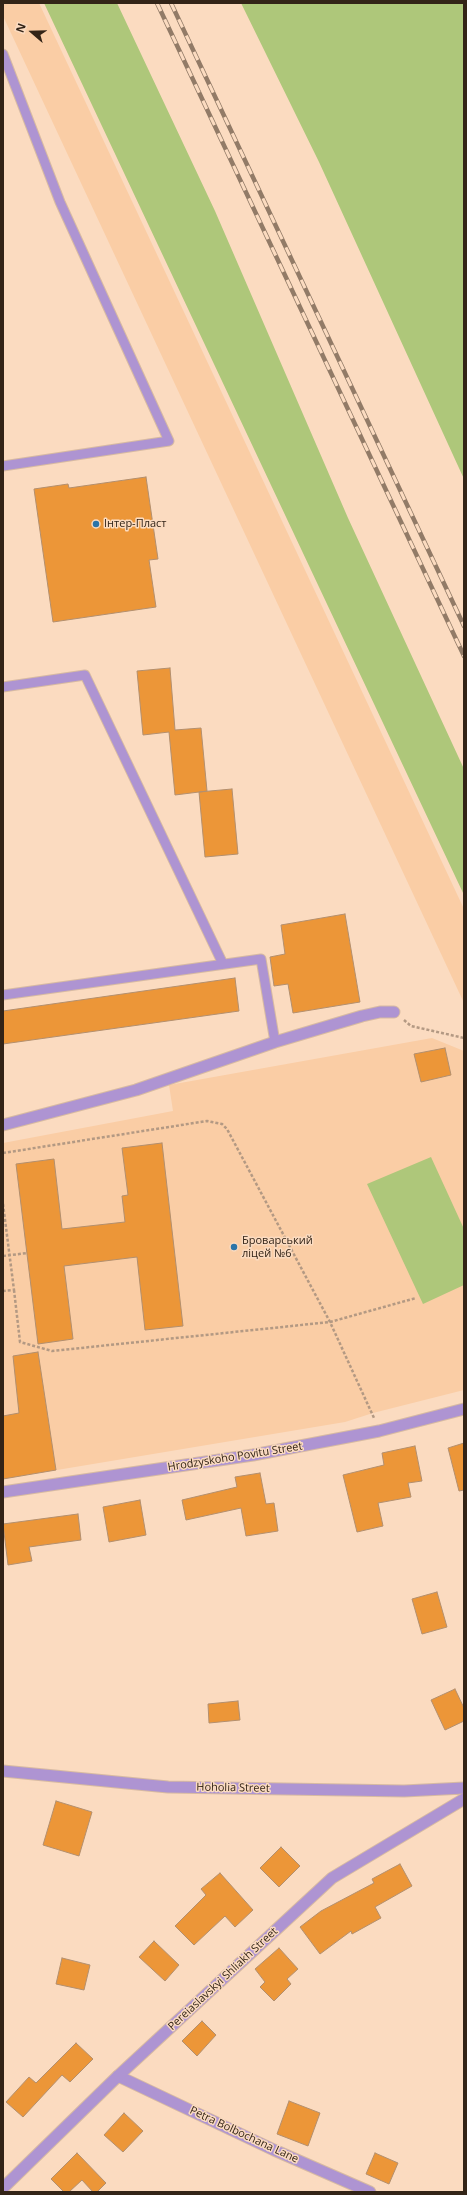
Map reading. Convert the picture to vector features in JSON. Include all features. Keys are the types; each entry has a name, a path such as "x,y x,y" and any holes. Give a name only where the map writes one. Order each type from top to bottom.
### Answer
{"street":[{"path":"3,1125 136,1090 274,1042 374,1013 394,1012"},
{"name":"Hrodzyskoho Povitu Street","path":"3,1492 253,1455 379,1431 464,1409"},
{"name":"Hoholia Street","path":"3,1771 168,1787 404,1791 464,1788"},
{"name":"Pereiaslavskyi Shliakh Street","path":"3,2188 118,2076 332,1878 464,1799"},
{"name":"Petra Bolbochana Lane","path":"118,2076 274,2150 370,2192"}],"lane":[{"path":"3,54 60,202 169,441 3,466"},
{"path":"3,687 85,675 223,964"},
{"path":"3,995 261,959 274,1042"}],"path":[{"path":"394,1012 411,1026 464,1038"},
{"path":"3,1153 207,1122 222,1124 227,1129 330,1322 373,1413 379,1431"},
{"path":"3,1204 20,1342 52,1351 330,1322 416,1298"},
{"path":"3,1256 27,1254"},
{"path":"3,1291 14,1290"}],"shaded area":[{"path":"3,3 39,3 464,909 464,1003 3,16"},
{"name":"Броварський ліцей №6","path":"432,1038 464,1051 464,1390 373,1413 345,1422 3,1479 3,1143 173,1111 169,1085"}],"green space":[{"path":"44,3 117,3 215,211 348,518 464,769 464,895"},
{"path":"241,3 464,3 464,479 319,162"},
{"path":"431,1157 464,1229 464,1285 423,1304 367,1184"}],"building":[{"name":"Інтер-Пласт","path":"146,477 158,559 149,560 156,607 53,622 34,489 68,484 69,488"},
{"path":"170,668 175,730 201,728 207,791 175,795 169,732 143,735 137,671"},
{"path":"232,789 238,854 205,857 199,792"},
{"path":"345,914 360,1002 293,1013 288,984 274,986 270,957 285,954 281,925"},
{"path":"235,978 239,1011 3,1044 3,1011"},
{"path":"445,1048 451,1075 421,1082 414,1054"},
{"path":"162,1143 183,1326 145,1330 137,1257 64,1266 73,1339 38,1344 16,1164 54,1159 62,1229 125,1222 122,1196 128,1195 122,1148"},
{"path":"38,1352 56,1470 3,1479 3,1416 19,1413 13,1356"},
{"path":"464,1443 464,1490 459,1491 448,1448"},
{"path":"415,1446 422,1481 408,1483 411,1497 378,1503 383,1526 357,1532 343,1475 384,1465 382,1453"},
{"path":"260,1473 266,1504 274,1503 278,1531 246,1536 241,1508 186,1520 182,1500 237,1487 235,1477"},
{"path":"140,1500 146,1535 109,1542 103,1507"},
{"path":"78,1514 81,1540 29,1547 32,1561 8,1565 3,1524"},
{"path":"437,1592 447,1627 422,1634 412,1599"},
{"path":"455,1689 464,1708 464,1721 445,1730 431,1700"},
{"path":"238,1701 240,1720 209,1723 208,1704"},
{"path":"56,1801 92,1812 79,1856 43,1845"},
{"path":"281,1847 300,1866 279,1887 260,1868"},
{"path":"400,1864 412,1886 375,1907 381,1918 352,1934 351,1931 320,1954 300,1927 321,1911 374,1883 372,1879"},
{"path":"220,1873 253,1910 235,1927 225,1916 194,1945 175,1926 206,1895 201,1889"},
{"path":"154,1941 179,1965 165,1981 139,1957"},
{"path":"279,1948 298,1969 287,1979 291,1984 274,2001 260,1987 265,1982 255,1969"},
{"path":"62,1958 90,1965 84,1990 56,1984"},
{"path":"202,2021 216,2035 197,2056 182,2041"},
{"path":"76,2043 93,2059 70,2082 62,2075 23,2117 6,2102 29,2077 36,2083"},
{"path":"289,2101 320,2113 308,2146 277,2134"},
{"path":"124,2113 143,2131 123,2152 104,2135"},
{"path":"77,2153 106,2183 97,2192 93,2192 82,2180 69,2192 64,2192 51,2179"},
{"path":"375,2153 398,2163 389,2184 366,2174"}],"railway":[{"path":"157,3 464,656"},
{"path":"171,3 464,626"}],"place":[{"name":"Інтер-Пласт","path":"96,524"},
{"name":"Броварський ліцей №6","path":"234,1247"}]}
